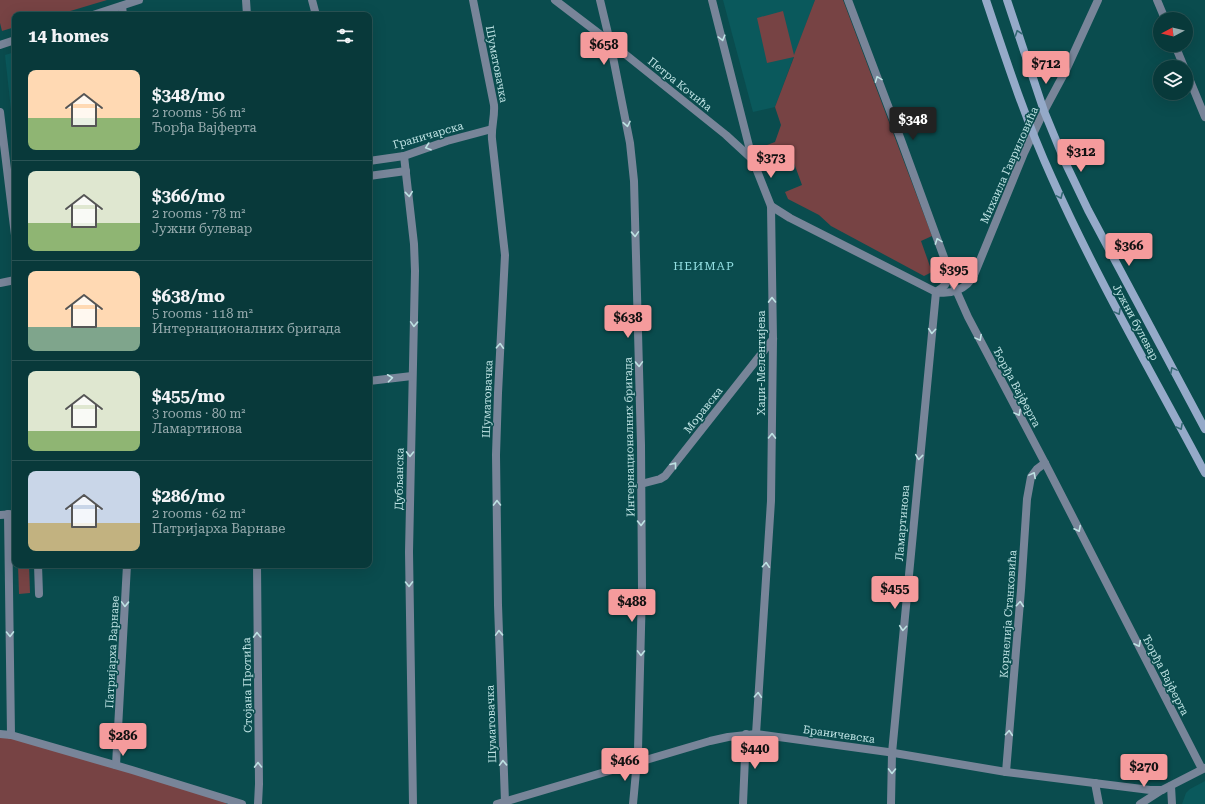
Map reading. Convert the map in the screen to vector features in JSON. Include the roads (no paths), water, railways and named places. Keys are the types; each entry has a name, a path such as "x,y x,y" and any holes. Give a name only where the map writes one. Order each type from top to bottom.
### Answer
{"main road":[{"name":"Јужни булевар","path":"986,0 1033,135 1071,220 1205,473"},
{"name":"Јужни булевар","path":"1007,0 1044,111 1065,162 1088,210 1205,429"},
{"path":"1029,66 1043,71 1054,72 1066,70"}],"street":[{"path":"103,12 139,0"},
{"path":"246,0 247,12"},
{"path":"312,0 315,12"},
{"name":"Шуматовачка","path":"473,0 494,105 495,116 492,129 492,139 505,255 496,455 501,803"},
{"name":"Петра Кочића","path":"555,0 726,135 752,158"},
{"name":"Интернационалних бригада","path":"600,0 610,42 633,163 642,484 640,708 638,762 633,804"},
{"name":"Хаџи-Мелентијева","path":"712,0 752,158 771,206 773,339 771,501 756,734"},
{"name":"Ђорђа Вајферта","path":"848,0 956,290 968,317 1204,769"},
{"name":"Михаила Гавриловића","path":"956,290 971,281 974,275 1024,153 1066,70 1098,0"},
{"path":"1157,0 1162,12"},
{"path":"122,6 123,12"},
{"path":"0,45 12,41"},
{"path":"1193,88 1205,117"},
{"path":"0,112 12,211"},
{"name":"Граничарска","path":"372,161 404,156 448,141 492,129"},
{"name":"Дубљанска","path":"404,156 414,244 415,271 409,552 413,804"},
{"path":"372,176 406,171"},
{"path":"771,206 790,218 936,292 945,293 956,290"},
{"path":"936,292 947,283 950,274 961,278 974,275"},
{"path":"0,284 12,281"},
{"name":"Ламартинова","path":"891,804 892,753 936,292"},
{"name":"Моравска","path":"642,484 666,476 773,339"},
{"path":"372,381 412,376"},
{"name":"Корнелија Станковића","path":"1006,772 1027,499 1031,477 1037,468 1045,463"},
{"path":"8,514 11,734"},
{"path":"38,568 39,594"},
{"name":"Патријарха Варнаве","path":"116,765 127,568"},
{"name":"Стојана Протића","path":"256,568 258,804"},
{"path":"0,734 11,734 242,804"},
{"path":"743,804 746,734"},
{"name":"Браничевска","path":"501,803 710,741 746,734 756,734 892,753 1006,772 1150,790 1162,790"},
{"path":"1140,804 1162,790 1204,769"},
{"path":"1095,783 1099,804"},
{"path":"1170,786 1172,804"}],"district":[{"name":"НЕИМАР","path":"704,266"}]}
